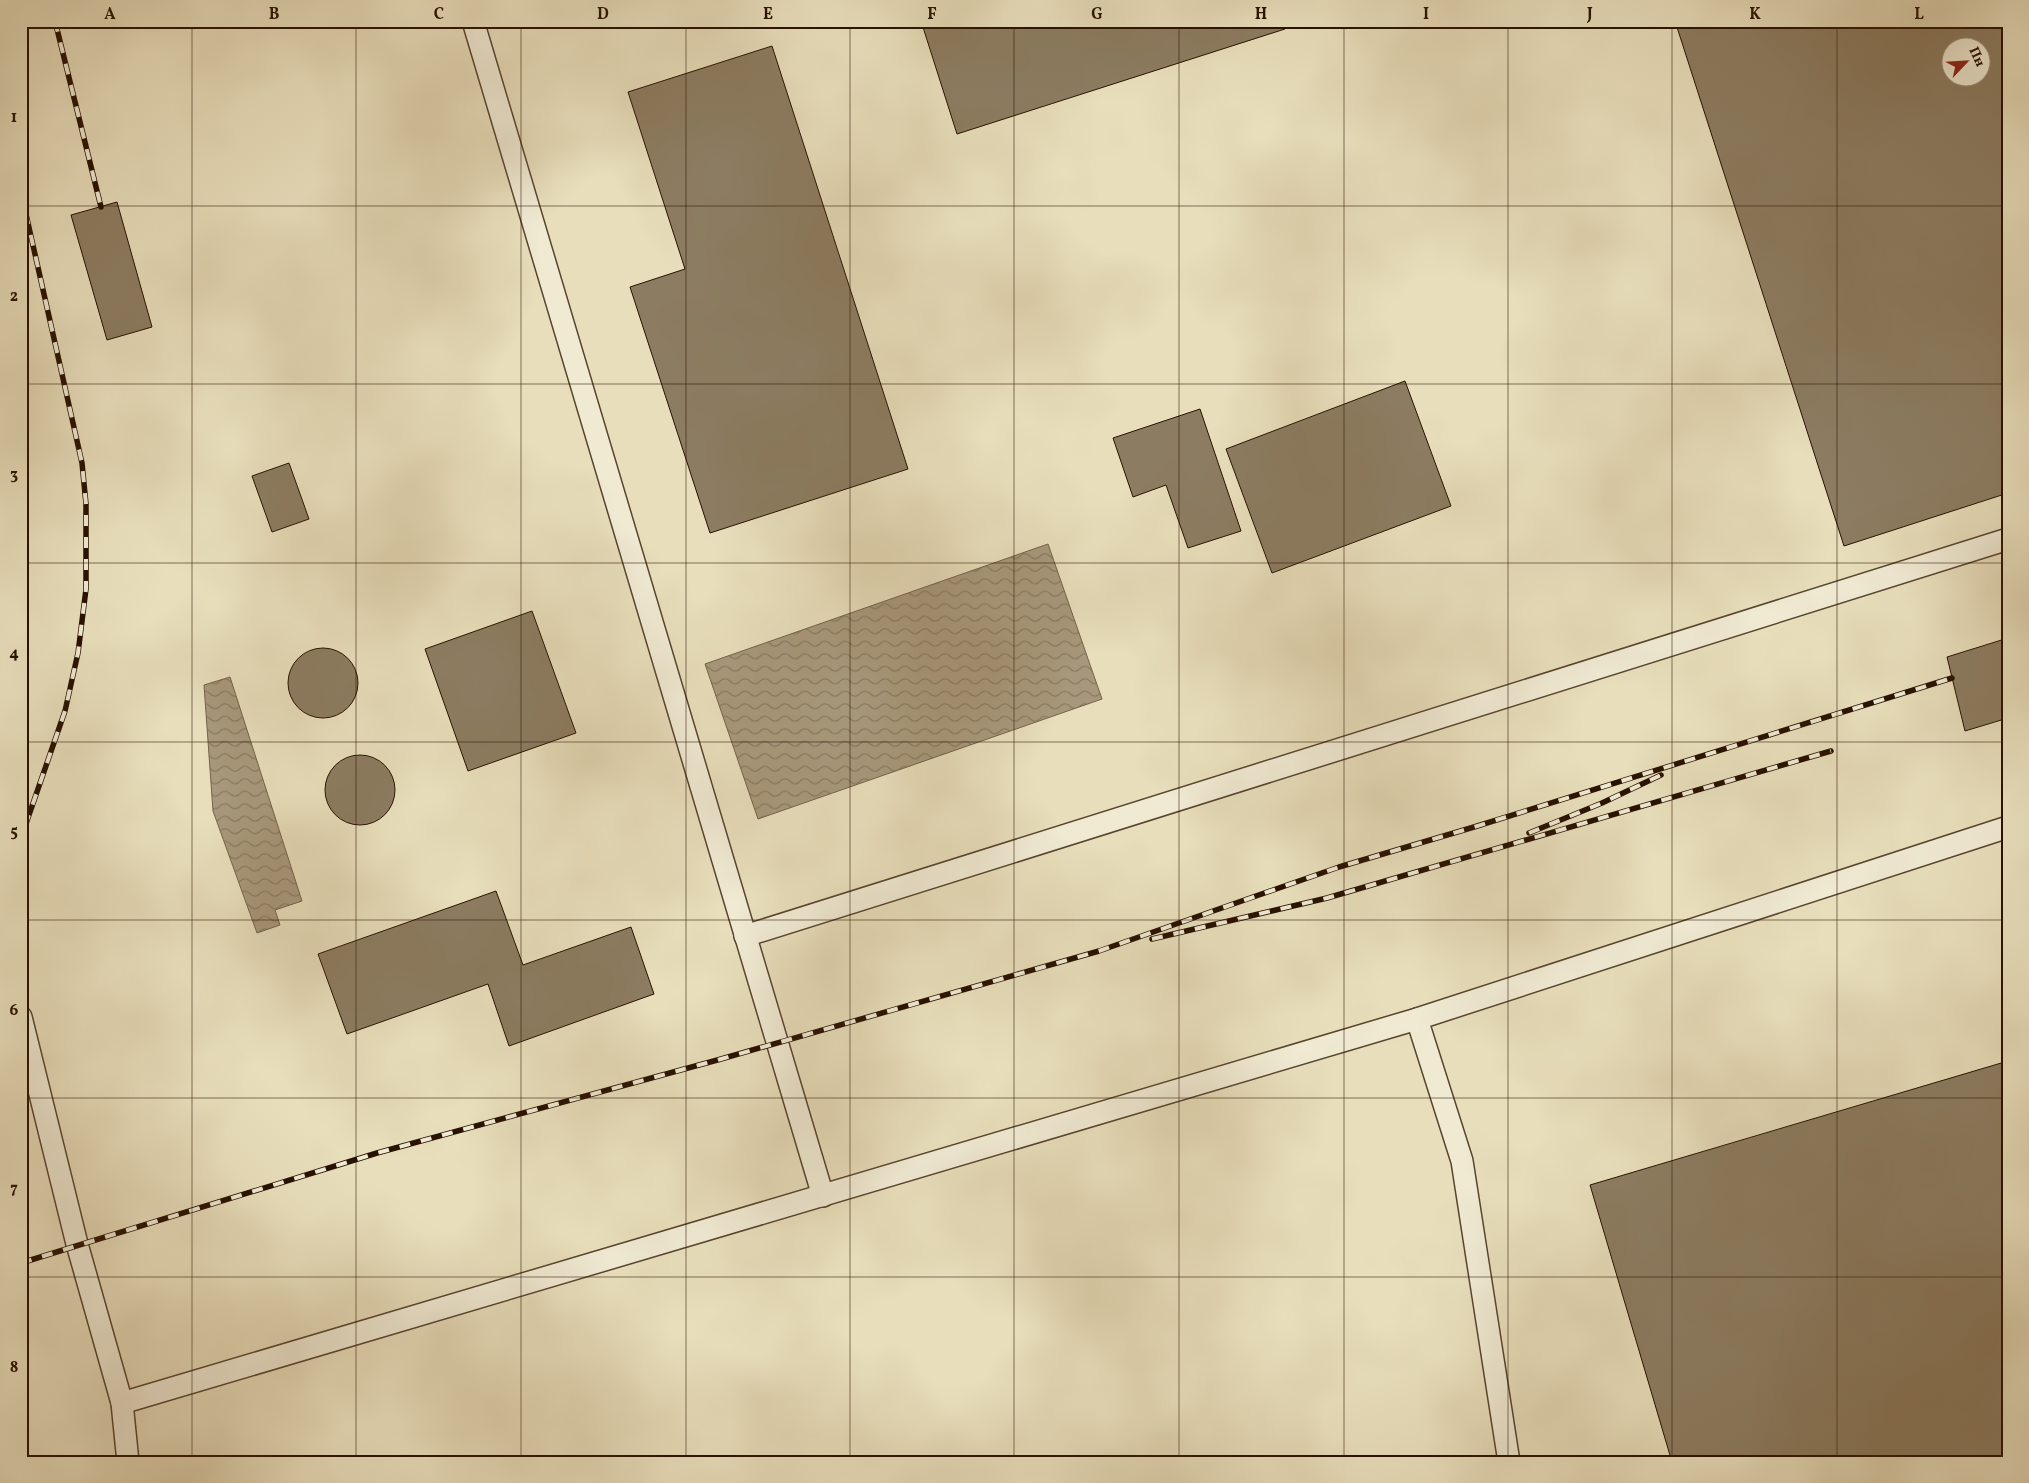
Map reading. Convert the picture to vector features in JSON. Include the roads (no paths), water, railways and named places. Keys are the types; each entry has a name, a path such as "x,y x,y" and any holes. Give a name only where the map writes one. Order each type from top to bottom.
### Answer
{"lane":[{"path":"473,21 823,1196"},
{"path":"745,936 2008,539"},
{"path":"122,1403 1417,1018 2008,827"},
{"path":"21,1017 77,1244 122,1403 128,1462"},
{"path":"1417,1018 1462,1160 1509,1462"}],"water":[{"path":"1048,544 1102,699 758,819 705,664"},
{"path":"230,677 302,901 275,910 280,925 257,933 213,811 204,685"}],"railway":[{"path":"55,21 101,207"},
{"path":"21,192 82,463 86,504 86,589 78,653 65,711 21,838"},
{"path":"21,1263 377,1153 721,1059 1099,951 1339,867 1474,827 1952,678"},
{"path":"1152,939 1327,898 1831,751"},
{"path":"1529,833 1602,803 1661,775"}]}
